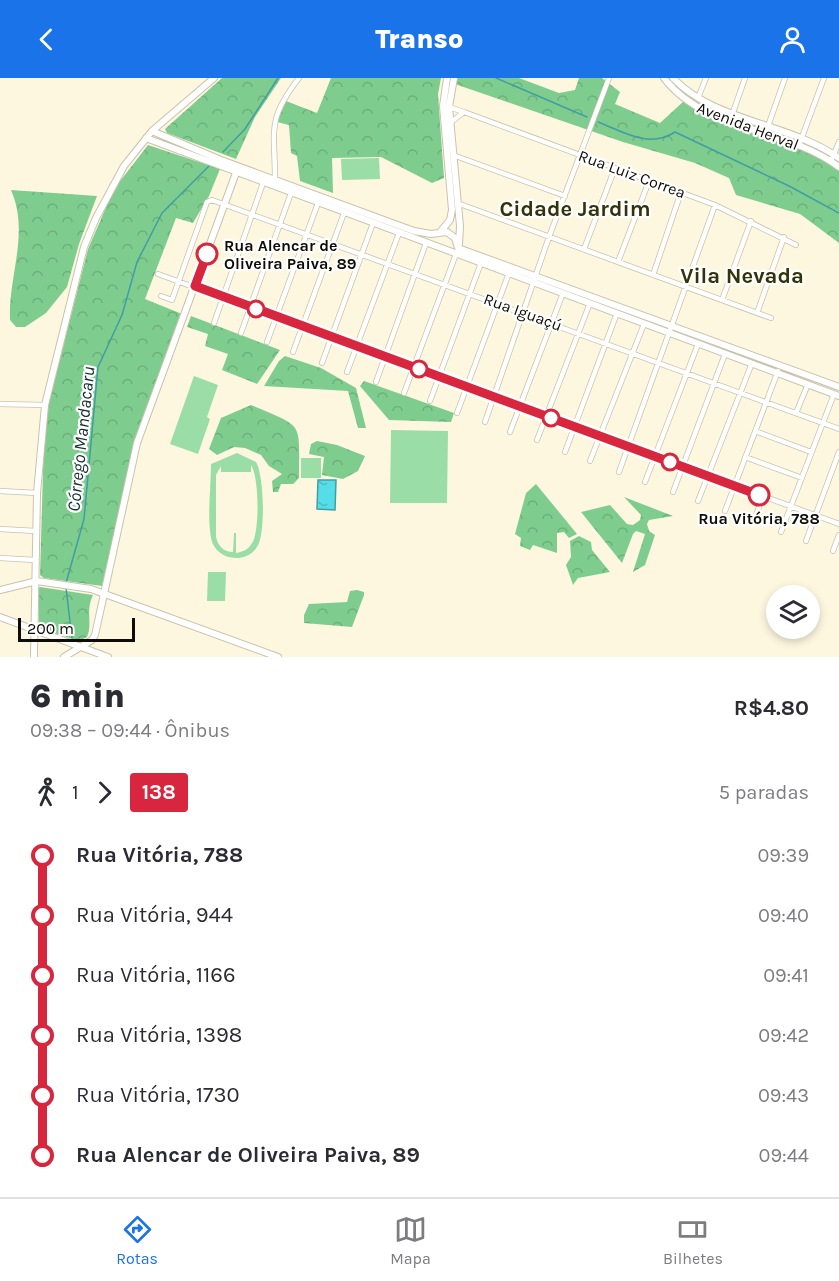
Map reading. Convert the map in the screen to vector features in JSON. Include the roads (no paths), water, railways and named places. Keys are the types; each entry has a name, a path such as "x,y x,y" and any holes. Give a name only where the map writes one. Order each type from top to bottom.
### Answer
{"main road":[{"path":"34,657 37,494 45,405 88,237 111,187 152,130 214,78"},
{"path":"441,231 450,220 452,210 446,106 447,78"},
{"path":"454,78 446,106 450,123 457,203 457,251"},
{"name":"Avenida Herval","path":"663,78 692,104 730,121 835,157"},
{"name":"Avenida Herval","path":"673,78 698,98 802,138 835,157 839,167"},
{"path":"152,130 263,183 426,243 457,251 673,326 839,387"},
{"path":"146,138 237,170 275,180 414,231 431,234 441,231 451,234 457,251 481,263 535,279 563,293 836,395"},
{"path":"64,657 95,635 137,443 237,170"},
{"path":"426,243 431,234"},
{"path":"0,590 35,581 74,585 105,593 278,657"},
{"path":"0,617 108,657"}],"street":[{"path":"275,180 274,118 283,99 299,78"},
{"path":"485,422 549,237 609,78"},
{"path":"698,98 706,78"},
{"path":"730,121 745,78"},
{"path":"766,132 785,78"},
{"path":"799,145 824,78"},
{"name":"Rua Luiz Correa","path":"446,106 715,205 784,237 796,245"},
{"path":"450,123 464,112"},
{"path":"835,157 839,142"},
{"path":"453,155 565,196"},
{"path":"584,249 615,168"},
{"path":"618,262 650,181"},
{"path":"214,323 263,183"},
{"path":"653,275 681,192"},
{"path":"241,333 291,193"},
{"name":"Rua Iguaçú","path":"179,281 207,202 212,200 414,274 445,283 839,429"},
{"path":"267,342 318,203"},
{"path":"457,203 771,318"},
{"path":"619,472 688,287 715,205"},
{"path":"293,352 344,213"},
{"path":"722,300 751,221"},
{"path":"322,363 373,223"},
{"path":"347,372 399,233"},
{"path":"757,313 784,237"},
{"path":"376,382 426,243"},
{"path":"404,393 457,251"},
{"path":"430,401 481,263"},
{"path":"457,413 509,273"},
{"path":"158,274 839,524"},
{"path":"161,297 171,300 179,281"},
{"path":"510,432 563,293"},
{"path":"537,440 590,303"},
{"path":"565,452 617,313"},
{"path":"590,461 644,324"},
{"path":"645,482 698,344"},
{"path":"673,492 725,354"},
{"path":"698,501 752,363"},
{"path":"725,511 780,365"},
{"path":"796,413 808,384"},
{"path":"781,532 822,423 836,395"},
{"path":"0,404 45,405"},
{"path":"755,431 811,452"},
{"path":"806,541 839,452"},
{"path":"745,457 802,477"},
{"path":"0,491 37,494"},
{"path":"755,518 763,496"},
{"path":"0,529 36,531"},
{"path":"833,551 839,535"},
{"path":"0,558 35,560"}],"water":[{"path":"318,480 336,480 335,510 317,509"}],"waterway":[{"name":"Córrego Mandacaru","path":"223,152 245,129 278,78"},
{"path":"496,78 587,117"},
{"path":"598,122 646,139 665,137 675,132 789,186 839,213"},
{"name":"Córrego Mandacaru","path":"66,583 84,519 98,367 122,315 137,262 162,213 210,165"},
{"name":"Córrego Mandacaru","path":"66,588 72,638"}],"place":[{"name":"Rua Alencar de Oliveira Paiva, 89","path":"207,254"},
{"name":"Rua Vitória, 788","path":"759,495"}],"district":[{"name":"Cidade Jardim","path":"575,209"},
{"name":"Vila Nevada","path":"742,276"}]}
